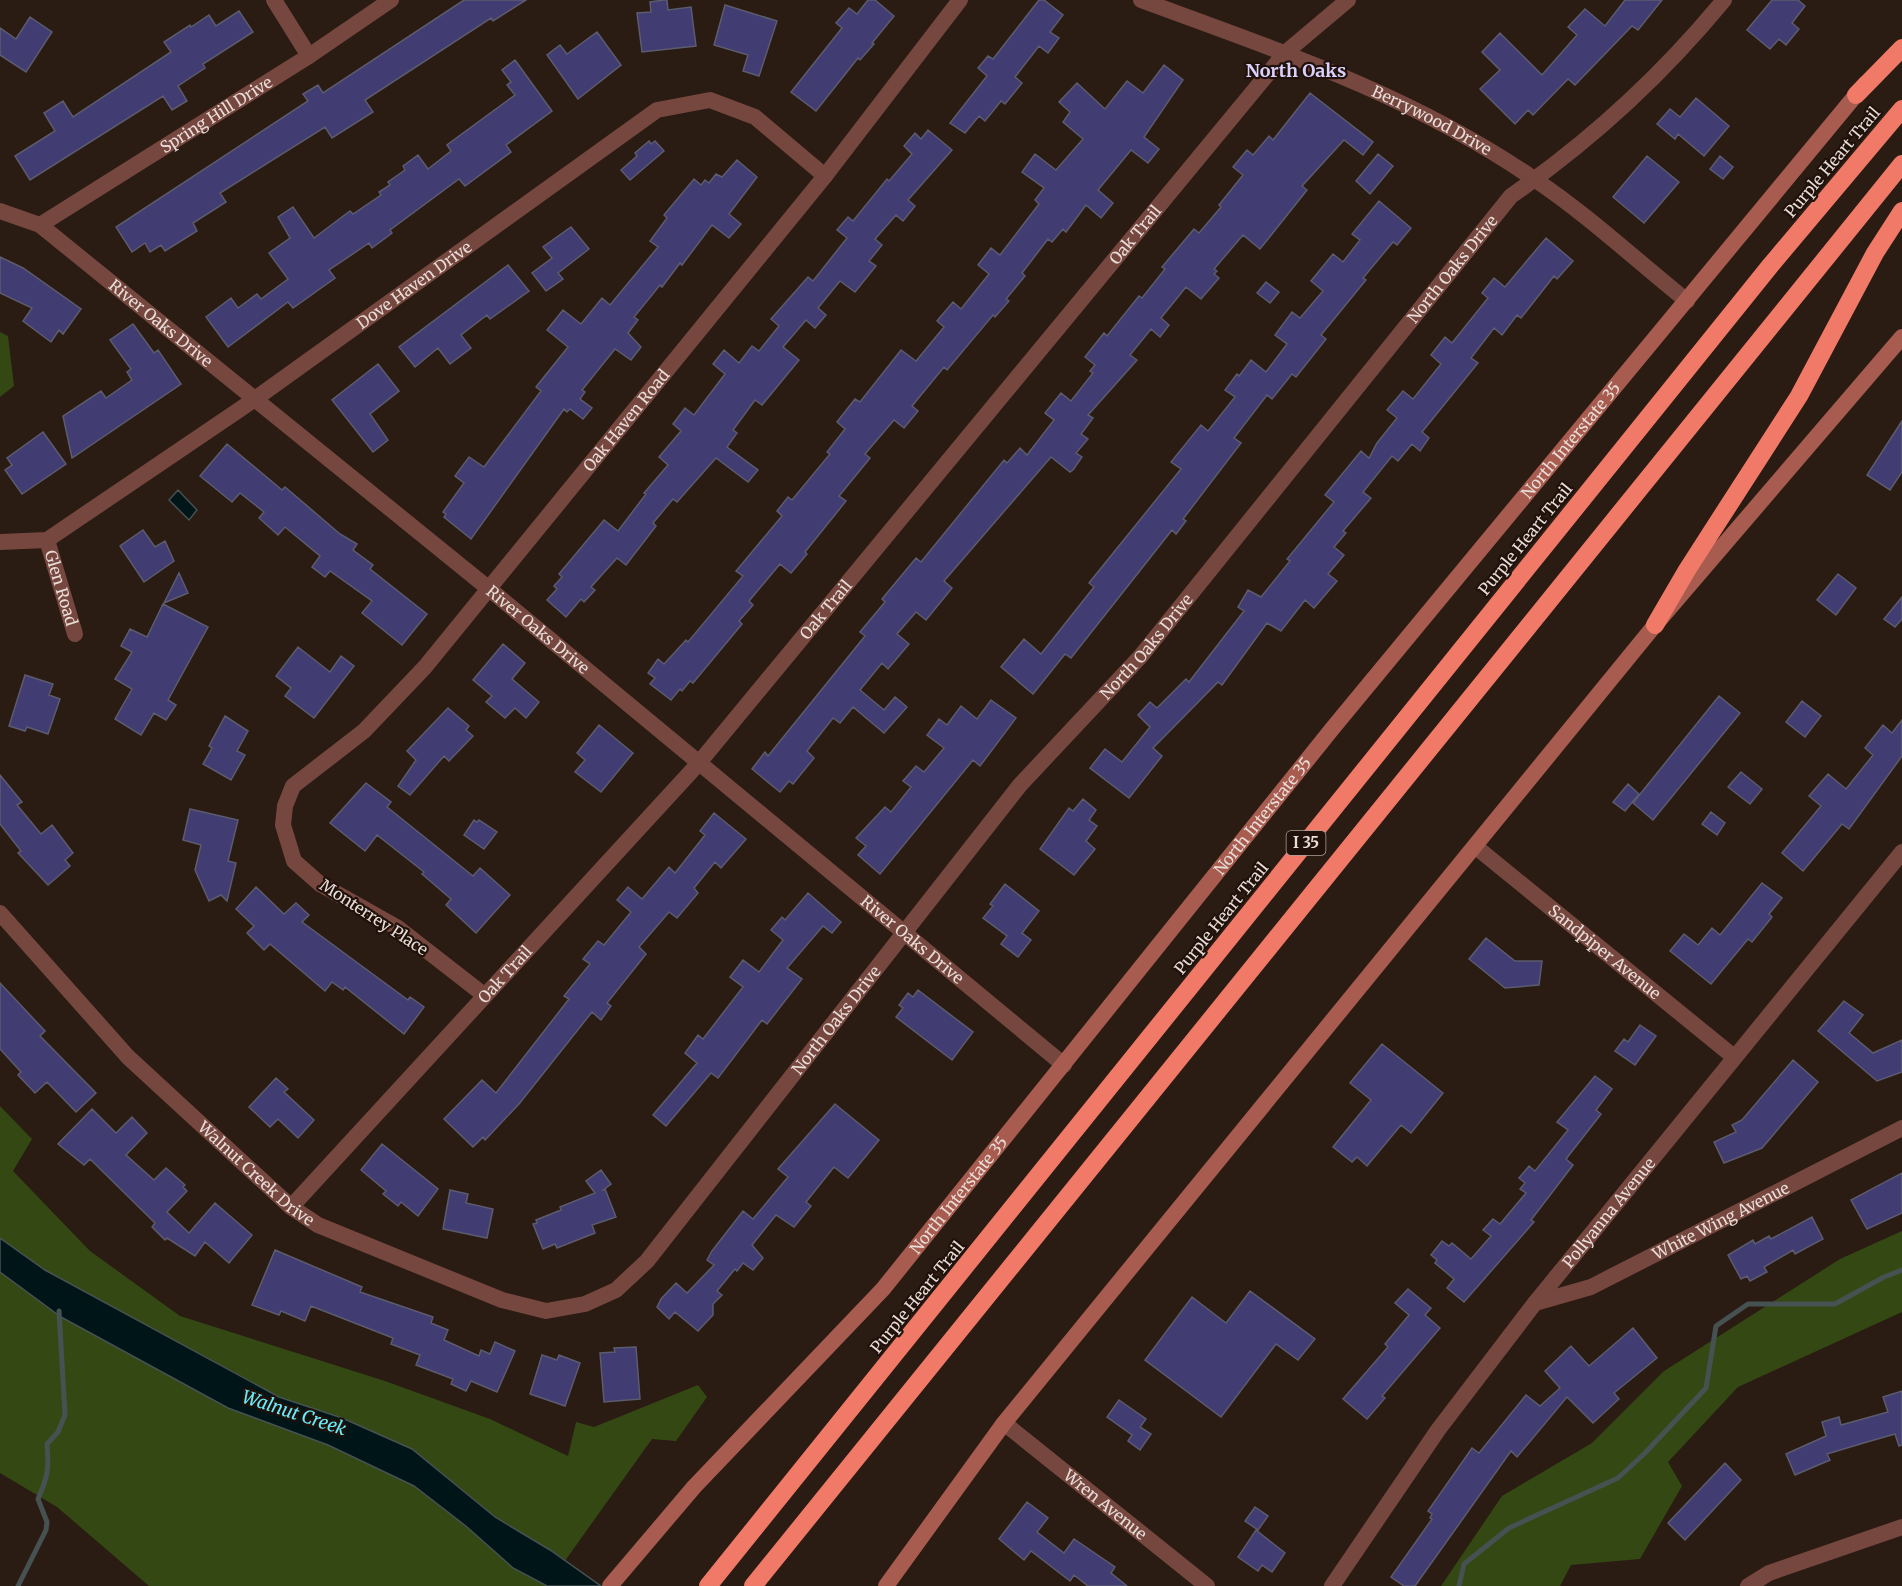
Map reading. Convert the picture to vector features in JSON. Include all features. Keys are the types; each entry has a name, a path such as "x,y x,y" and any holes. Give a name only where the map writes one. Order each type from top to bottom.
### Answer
{"highway":[{"path":"1856,95 1902,48"},
{"name":"Purple Heart Trail","path":"711,1583 1770,266 1902,109"},
{"name":"I 35","path":"753,1586 1902,164"},
{"path":"1655,625 1687,570 1799,396 1875,253 1902,211"}],"main road":[{"name":"North Interstate 35","path":"610,1586 694,1487 883,1289 1332,729 1688,301 1902,37"},
{"path":"886,1586 1004,1423 1655,625 1899,347"}],"street":[{"path":"274,0 309,56"},
{"name":"Spring Hill Drive","path":"40,225 309,56 391,0"},
{"name":"Oak Haven Road","path":"283,825 285,806 293,786 364,731 425,667 825,176 960,0"},
{"name":"Berrywood Drive","path":"1141,0 1285,53 1378,91 1456,131 1535,179 1688,301"},
{"name":"Oak Trail","path":"291,1207 484,994 698,764 1285,53 1348,0"},
{"name":"North Oaks Drive","path":"585,1305 616,1290 647,1261 1020,785 1140,657 1511,196 1535,179 1666,65 1724,0"},
{"name":"Dove Haven Drive","path":"46,540 255,399 657,110 710,100 755,117 825,176"},
{"name":"River Oaks Drive","path":"0,211 40,225 488,588 1064,1065"},
{"path":"0,542 46,540"},
{"name":"Glen Road","path":"46,540 75,634"},
{"name":"Monterrey Place","path":"283,825 294,861 320,884 398,928 484,994"},
{"name":"Sandpiper Avenue","path":"1476,847 1734,1057"},
{"name":"Pollyanna Avenue","path":"1332,1586 1438,1430 1535,1303 1902,852"},
{"name":"Walnut Creek Drive","path":"0,914 128,1057 291,1207 328,1230 502,1300 546,1311 585,1305"},
{"name":"White Wing Avenue","path":"1535,1303 1591,1287 1902,1128"},
{"name":"Wren Avenue","path":"1004,1423 1207,1586"},
{"path":"1748,1586 1768,1573 1902,1527"}],"green space":[{"path":"0,332 8,336 14,386 0,397"},
{"path":"0,1106 32,1139 13,1171 90,1251 180,1316 385,1381 490,1419 568,1456 576,1422 594,1427 698,1385 707,1397 676,1441 652,1439 547,1586 149,1586 57,1507 0,1473"},
{"path":"1902,1231 1902,1312 1738,1387 1668,1462 1682,1486 1640,1559 1571,1565 1560,1586 1441,1586 1502,1496 1592,1443 1664,1371 1840,1259"}],"water":[{"path":"178,490 197,510 189,520 169,500"},
{"name":"Walnut Creek","path":"0,1238 45,1270 279,1397 342,1418 412,1449 495,1517 550,1550 601,1586 547,1586 513,1568 467,1527 414,1486 328,1445 228,1408 61,1317 0,1272"}],"building":[{"path":"464,0 526,0 493,21 491,18 365,100 373,112 332,138 325,127 220,193 226,202 193,223 197,231 165,251 161,245 150,252 145,243 132,252 116,227 308,101 303,94 318,85 323,93"},
{"path":"667,0 668,10 691,7 696,46 642,52 637,13 651,12 650,2"},
{"path":"868,0 875,0 894,16 872,43 874,44 860,60 858,58 816,111 791,92 842,28 836,23 849,8 857,14"},
{"path":"1039,0 1044,0 1063,15 1050,32 1059,38 1048,53 1039,46 1015,77 1022,83 1005,104 1001,101 985,121 979,116 965,133 950,123 987,76 978,68 988,56 993,59"},
{"path":"1625,0 1662,0 1638,30 1632,26 1575,85 1568,79 1533,115 1528,110 1515,124 1480,89 1500,70 1482,52 1500,33 1542,75 1577,35 1568,27 1585,9 1605,26"},
{"path":"1772,0 1798,0 1805,6 1792,23 1799,29 1786,45 1779,39 1770,49 1747,30"},
{"path":"725,5 777,21 759,76 743,71 748,55 714,45"},
{"path":"239,11 253,32 203,64 205,68 178,86 187,101 172,110 163,96 30,180 15,156 55,131 44,113 63,101 73,117 171,52 164,42 190,25 191,27 209,15 216,26"},
{"path":"30,17 52,32 26,72 0,55 0,28 16,39"},
{"path":"597,32 621,65 578,99 547,55 560,45 567,54"},
{"path":"515,60 552,111 506,145 511,152 465,186 459,179 390,230 392,233 372,248 369,243 329,270 335,278 293,308 288,302 228,347 206,317 231,298 238,308 257,294 261,299 288,279 269,253 290,238 278,217 293,207 314,238 350,211 353,214 381,195 379,192 390,185 388,182 405,170 403,166 418,155 428,169 451,151 447,145 515,95 507,85 511,82 502,70"},
{"path":"1164,65 1183,80 1144,137 1159,149 1148,163 1131,150 1098,190 1113,203 1101,218 1086,205 1066,232 1063,229 1052,242 1048,239 1022,273 1025,276 1006,299 1009,301 995,317 993,315 947,370 944,367 912,406 918,411 904,428 894,420 865,454 870,458 839,496 846,501 805,552 807,554 791,573 780,564 749,601 753,605 739,621 742,624 693,683 690,681 671,700 650,684 655,678 648,673 658,659 664,664 686,640 688,642 743,576 736,571 782,516 777,511 788,497 792,500 830,454 827,452 845,429 837,422 855,399 860,402 901,350 916,361 944,327 937,321 953,302 961,309 989,274 978,265 991,248 1000,255 1039,204 1035,200 1044,188 1022,172 1035,154 1056,170 1083,139 1063,122 1070,112 1059,102 1077,83 1105,109 1127,81 1143,93"},
{"path":"1310,93 1373,142 1363,155 1344,140 1302,186 1307,190 1260,249 1243,235 1214,269 1217,271 1214,274 1219,278 1201,299 1186,287 1161,318 1169,325 1160,337 1151,329 1130,355 1137,360 1088,415 1093,418 1081,434 1088,439 1076,453 1082,457 1073,470 1070,472 1051,457 944,581 952,588 926,620 916,612 897,634 909,644 888,669 882,663 860,690 884,710 895,697 907,707 884,733 853,707 840,723 833,718 807,751 814,758 793,784 789,781 780,792 752,769 765,752 768,756 865,636 860,632 885,602 882,599 916,558 921,562 1004,460 1007,463 1020,448 1027,455 1054,420 1045,413 1061,393 1071,401 1093,373 1090,371 1095,365 1085,357 1104,333 1107,336 1139,296 1142,298 1165,269 1162,267 1194,229 1199,233 1221,207 1219,205 1243,175 1233,167 1247,150 1253,155 1269,136 1273,140"},
{"path":"1696,98 1729,126 1704,156 1678,134 1675,139 1657,124 1670,109 1680,117"},
{"path":"928,130 952,150 908,200 915,206 903,221 896,215 875,239 882,245 869,261 876,266 855,292 840,281 818,308 826,315 815,328 806,320 783,347 799,360 762,405 755,400 733,430 737,433 727,447 758,470 748,482 716,458 677,502 673,499 653,523 656,526 626,565 617,558 591,587 595,590 584,602 581,599 566,617 547,600 557,589 554,586 562,577 559,574 604,520 618,531 646,494 644,493 668,465 659,457 681,431 673,424 685,408 694,415 725,374 713,364 724,350 739,363 752,346 759,351 779,326 771,319 808,277 813,281 847,238 837,230 848,217 853,221 887,179 889,181 912,154 904,146 915,133 921,139"},
{"path":"649,141 651,144 655,141 664,151 630,180 621,170"},
{"path":"1378,154 1393,166 1370,194 1356,181"},
{"path":"1647,156 1679,182 1644,223 1613,197"},
{"path":"1720,156 1733,167 1723,179 1710,169"},
{"path":"737,160 757,177 729,214 741,224 729,238 712,225 682,265 680,263 662,287 660,285 634,317 638,320 628,333 641,347 631,360 615,349 582,390 585,392 580,399 592,408 583,419 570,409 567,412 564,409 471,539 444,517 446,514 443,512 464,483 455,476 469,457 484,467 541,391 536,387 568,347 547,330 563,310 581,324 602,298 610,305 658,247 650,241 667,218 664,215 694,179 701,185 705,180 709,183 716,174 722,177"},
{"path":"1379,201 1411,228 1397,245 1393,242 1363,278 1366,280 1321,335 1326,339 1296,377 1292,374 1272,399 1267,395 1234,438 1241,443 1183,519 1186,521 1176,534 1172,530 1071,658 1065,654 1033,694 1001,667 1024,639 1041,654 1094,587 1089,583 1181,469 1171,462 1201,425 1208,431 1235,397 1225,390 1237,374 1239,376 1251,360 1266,372 1287,344 1275,335 1292,312 1300,318 1323,291 1311,281 1333,254 1343,262 1360,240 1352,234"},
{"path":"571,227 589,249 558,273 563,279 546,291 532,273 552,258 543,247"},
{"path":"1546,238 1573,261 1557,279 1554,276 1521,318 1517,315 1502,335 1494,328 1471,358 1478,363 1422,432 1429,438 1420,451 1412,444 1398,461 1392,456 1363,492 1371,498 1343,531 1346,533 1334,547 1344,555 1328,574 1337,581 1314,608 1305,600 1281,631 1267,623 1222,685 1218,682 1153,748 1162,756 1129,798 1090,768 1105,749 1122,762 1150,727 1138,715 1150,702 1157,708 1186,679 1189,682 1244,611 1238,607 1248,590 1261,597 1290,561 1287,559 1334,502 1325,495 1361,451 1369,458 1377,443 1397,418 1387,410 1403,391 1413,399 1441,364 1431,355 1445,337 1452,343 1488,298 1482,293 1494,278 1505,287"},
{"path":"0,257 23,268 81,309 63,334 59,330 51,342 23,321 32,308 0,293"},
{"path":"508,265 529,291 490,319 487,315 461,335 471,348 450,364 438,348 415,367 399,347"},
{"path":"1266,282 1279,292 1270,303 1257,293"},
{"path":"133,324 154,353 158,350 181,384 72,458 63,416 101,391 106,398 132,380 127,372 131,369 110,340"},
{"path":"378,364 399,391 370,414 388,440 373,452 332,400"},
{"path":"1902,421 1902,472 1890,490 1867,475"},
{"path":"43,432 66,464 22,494 5,470 12,465 7,458"},
{"path":"227,444 282,490 285,487 340,534 357,544 353,550 373,565 370,569 427,614 402,645 362,613 372,601 330,571 325,577 312,567 320,556 285,527 278,535 259,518 264,512 240,493 232,502 200,476"},
{"path":"143,530 155,547 165,541 174,561 144,582 120,546"},
{"path":"179,573 188,593 164,603"},
{"path":"1838,574 1856,588 1836,615 1817,600"},
{"path":"1902,597 1902,619 1895,627 1884,619"},
{"path":"163,604 208,627 168,700 176,705 166,720 154,713 141,735 115,719 132,689 115,679 132,652 121,646 130,629 147,637"},
{"path":"503,644 525,663 512,679 539,702 526,718 515,708 505,718 486,702 492,696 473,680"},
{"path":"298,647 330,672 341,656 354,666 314,718 285,696 291,688 276,676"},
{"path":"25,675 53,684 49,695 60,699 48,734 27,727 25,731 9,726"},
{"path":"1719,696 1740,713 1653,820 1633,803"},
{"path":"991,700 1016,718 980,766 973,760 880,874 858,855 866,846 856,838 885,807 891,812 911,787 903,781 916,766 924,772 944,748 927,735 939,719 947,725 961,706 977,719"},
{"path":"1802,701 1821,716 1805,737 1786,722"},
{"path":"448,708 469,726 466,730 473,736 449,761 444,756 410,795 398,786 416,760 407,751"},
{"path":"225,716 248,731 237,751 245,755 231,780 203,764 212,748 209,746"},
{"path":"1902,720 1902,756 1849,829 1842,824 1803,871 1782,853 1821,806 1809,796 1828,774 1846,789 1873,755 1865,748 1883,725 1892,733"},
{"path":"599,725 633,753 601,792 575,772 585,760 577,753"},
{"path":"1741,772 1762,789 1750,804 1728,787"},
{"path":"0,775 22,802 17,805 41,834 52,825 73,853 65,860 70,866 48,885 18,853 21,851 0,824"},
{"path":"366,783 391,802 387,807 473,876 480,868 510,895 476,933 446,905 451,899 422,874 424,872 377,835 365,851 330,823"},
{"path":"1628,784 1639,794 1625,811 1613,802"},
{"path":"1083,799 1096,810 1089,820 1097,826 1086,841 1095,849 1074,875 1040,849 1069,808 1073,811"},
{"path":"190,809 238,820 228,861 236,863 227,901 221,895 209,901 195,870 201,845 183,840"},
{"path":"1711,812 1725,823 1717,835 1702,824"},
{"path":"714,813 746,839 721,868 715,862 694,888 698,893 677,918 669,912 639,947 646,954 607,1003 611,1006 601,1020 592,1012 519,1104 485,1140 483,1137 473,1147 444,1119 482,1080 496,1093 569,999 564,996 590,964 583,959 598,941 604,945 631,912 617,900 628,887 642,899 669,867 675,873 705,835 700,831"},
{"path":"474,820 477,822 479,820 497,832 484,849 464,835"},
{"path":"1762,883 1782,898 1769,914 1772,917 1752,942 1748,939 1711,984 1670,951 1684,934 1698,945 1712,928 1720,935"},
{"path":"1005,884 1039,911 1022,933 1031,940 1018,957 1001,944 1007,936 983,918 993,906 990,904"},
{"path":"256,887 284,914 296,903 309,915 302,922 408,1000 410,997 424,1007 404,1034 345,987 343,990 332,982 325,991 270,944 264,950 247,933 254,926 236,909"},
{"path":"808,893 841,922 832,933 823,926 787,968 802,979 767,1024 762,1020 718,1078 711,1073 666,1126 653,1115 697,1063 685,1053 698,1035 703,1039 743,987 730,977 743,960 759,972 783,940 771,930 782,917 785,920"},
{"path":"1486,938 1515,961 1542,961 1539,985 1505,988 1469,959"},
{"path":"0,983 45,1031 40,1036 96,1093 76,1112 47,1082 35,1093 18,1075 21,1072 0,1049"},
{"path":"918,990 973,1032 952,1060 896,1017 903,1008 899,1005 908,993 913,997"},
{"path":"1844,1001 1863,1015 1849,1033 1873,1053 1902,1040 1902,1072 1877,1081 1818,1031"},
{"path":"1640,1025 1656,1036 1635,1065 1615,1051 1624,1039 1628,1042"},
{"path":"1382,1044 1443,1093 1411,1133 1401,1125 1367,1166 1357,1157 1352,1162 1333,1147 1371,1100 1350,1083"},
{"path":"1793,1060 1818,1082 1762,1148 1724,1163 1714,1142 1736,1132 1732,1125 1742,1120"},
{"path":"1595,1076 1612,1089 1596,1110 1601,1114 1566,1159 1573,1165 1531,1220 1534,1222 1464,1302 1447,1288 1454,1279 1435,1263 1437,1260 1431,1255 1442,1241 1449,1246 1452,1243 1471,1259 1491,1236 1483,1230 1493,1219 1500,1224 1526,1193 1520,1189 1525,1183 1519,1178 1529,1166 1535,1171 1568,1130 1557,1122"},
{"path":"276,1078 288,1089 284,1092 314,1120 298,1138 278,1119 270,1127 249,1107"},
{"path":"835,1104 879,1140 848,1178 834,1167 806,1202 811,1206 794,1227 776,1215 752,1245 763,1258 753,1270 743,1263 737,1271 735,1269 717,1291 722,1295 713,1304 713,1315 698,1331 675,1312 669,1319 657,1307 661,1299 676,1283 687,1293 714,1265 707,1260 712,1251 743,1211 753,1219 788,1177 778,1169"},
{"path":"92,1109 116,1133 132,1117 147,1133 126,1155 154,1180 166,1168 185,1185 183,1187 187,1191 167,1212 189,1233 215,1203 252,1235 229,1263 205,1242 195,1256 167,1238 165,1240 152,1227 155,1223 90,1159 84,1165 58,1144"},
{"path":"382,1144 438,1189 418,1216 401,1202 398,1206 383,1194 386,1191 361,1170"},
{"path":"601,1170 611,1184 602,1191 605,1189 616,1217 592,1225 595,1233 557,1248 555,1244 543,1249 533,1224 537,1223 536,1220 561,1210 560,1207 595,1193 586,1181"},
{"path":"1902,1173 1902,1213 1867,1229 1851,1200"},
{"path":"450,1190 468,1194 466,1203 493,1209 487,1238 443,1229"},
{"path":"1812,1217 1823,1239 1795,1254 1793,1250 1764,1267 1767,1272 1750,1281 1747,1276 1741,1279 1728,1255 1753,1240 1755,1244 1769,1236 1771,1239"},
{"path":"275,1250 362,1287 360,1292 433,1317 431,1323 448,1330 444,1340 479,1356 481,1350 490,1354 495,1342 515,1351 497,1392 471,1381 466,1391 451,1384 453,1379 416,1365 420,1355 391,1344 393,1338 311,1306 305,1321 281,1311 279,1315 252,1305"},
{"path":"1408,1289 1431,1308 1425,1315 1440,1328 1382,1396 1385,1398 1367,1419 1343,1399 1388,1347 1385,1344 1409,1315 1395,1303"},
{"path":"1250,1291 1315,1339 1298,1360 1276,1344 1221,1417 1145,1360 1192,1297 1226,1323"},
{"path":"1633,1328 1657,1358 1614,1393 1619,1399 1593,1423 1567,1397 1517,1457 1511,1451 1415,1586 1404,1586 1391,1577 1432,1519 1430,1518 1432,1514 1428,1511 1472,1448 1479,1453 1526,1395 1540,1406 1560,1388 1545,1371 1571,1346 1589,1366"},
{"path":"636,1347 640,1399 604,1402 600,1353 615,1352 614,1348"},
{"path":"542,1355 557,1360 559,1355 580,1363 565,1406 530,1394"},
{"path":"1902,1391 1902,1445 1899,1446 1895,1434 1827,1454 1830,1460 1795,1475 1786,1454 1826,1436 1822,1422 1839,1417 1841,1425 1888,1412 1883,1397"},
{"path":"1119,1400 1146,1419 1140,1427 1151,1434 1140,1450 1128,1441 1132,1435 1107,1417"},
{"path":"1725,1463 1741,1480 1685,1540 1668,1523"},
{"path":"1027,1502 1048,1518 1037,1532 1064,1553 1074,1539 1115,1567 1111,1573 1127,1586 1088,1586 1074,1575 1070,1581 1031,1551 1024,1560 999,1539"},
{"path":"1255,1507 1268,1516 1258,1530 1245,1521"},
{"path":"1256,1530 1285,1553 1272,1572 1262,1565 1258,1571 1238,1557"}],"waterway":[{"path":"1459,1586 1464,1564 1509,1528 1618,1478 1645,1453 1706,1388 1716,1326 1748,1304 1835,1304 1884,1277 1902,1270"},
{"path":"18,1586 46,1530 47,1522 38,1499 47,1472 47,1444 58,1432 65,1415 59,1311"}],"district":[{"name":"North Oaks","path":"1296,71"}]}
